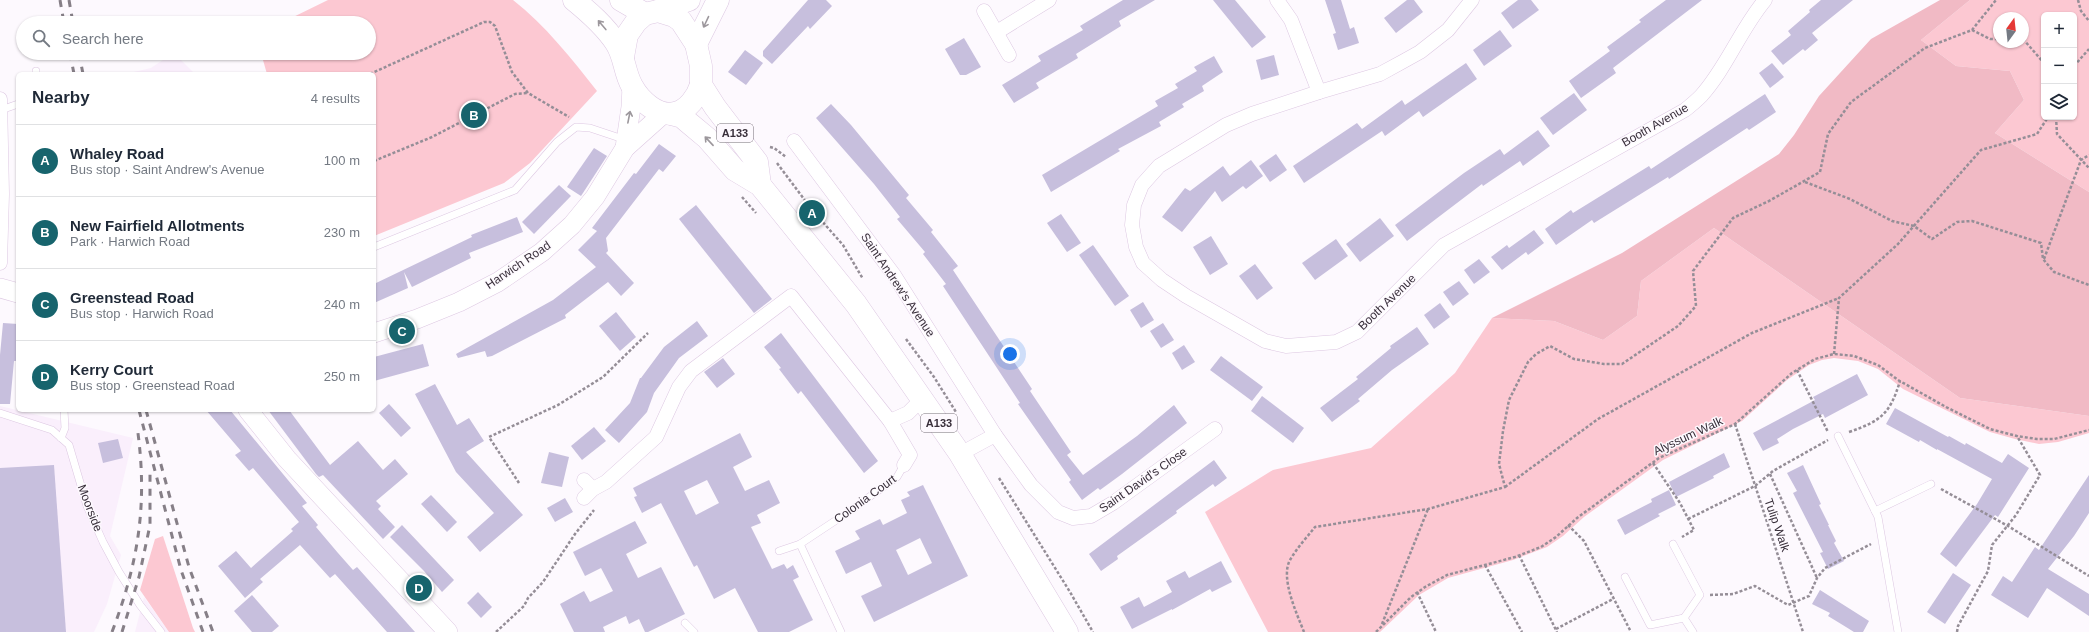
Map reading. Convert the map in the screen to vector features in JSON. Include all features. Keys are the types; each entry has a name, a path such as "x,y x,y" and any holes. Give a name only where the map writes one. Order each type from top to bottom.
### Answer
{"main road":[{"path":"574,0 597,19 614,40 623,57 632,86 643,100 667,114 678,112 691,103 698,95 701,85 701,66 696,44 681,21 674,16 651,13 621,0"},
{"path":"623,57 627,35 631,28 651,13 689,0"},
{"path":"696,44 718,0"},
{"name":"A133","path":"701,85 715,107 757,162 760,185"},
{"name":"A133","path":"667,114 682,117 707,138 735,170 760,185 856,304 923,398 960,454 1067,632"}],"street":[{"path":"997,32 1049,0"},
{"path":"1277,0 1291,20 1318,92"},
{"name":"Booth Avenue","path":"1472,0 1448,30 1420,52 1380,74 1318,92 1252,114 1226,125 1159,166 1142,185 1134,205 1132,225 1136,247 1143,263 1162,280 1192,300 1265,341 1286,346 1336,342 1357,332 1444,245 1685,110 1701,96 1726,61 1753,14 1765,0"},
{"path":"984,12 1010,55"},
{"name":"Harwich Road","path":"627,144 632,86"},
{"path":"0,104 0,263"},
{"name":"Harwich Road","path":"376,332 393,328 459,302 498,282 542,252 572,226 595,197 627,144 644,129 667,114"},
{"name":"Saint Andrew's Avenue","path":"794,141 894,275 995,434 1031,485"},
{"path":"0,288 16,292"},
{"path":"587,489 606,482 656,437 679,387 691,371 791,296 890,421 908,413 923,398"},
{"path":"254,414 287,459 448,632"},
{"name":"Colonia Court","path":"890,421 910,455 904,465"},
{"name":"Saint David's Close","path":"1031,485 1058,512 1073,518 1091,516 1215,429"},
{"path":"960,454 995,434"}],"lane":[{"path":"0,104 16,104"},
{"path":"376,246 515,190 557,142 576,127 590,128 627,144"},
{"path":"61,438 65,428 64,412"},
{"name":"Moorside","path":"0,413 52,430 68,445 87,506 106,548 140,604 161,632"},
{"path":"1838,436 1878,517 1898,632"},
{"name":"Colonia Court","path":"779,551 800,544 897,477 904,465"},
{"path":"1875,511 1931,484"},
{"path":"800,544 841,632"},
{"path":"1625,577 1650,625 1684,618 1700,595 1673,544"},
{"path":"1684,618 1693,632"},
{"path":"685,623 694,632"}],"path":[{"path":"1505,487 1499,464 1509,400 1528,362 1536,354 1550,346 1574,358 1604,364 1622,364 1678,326 1696,306 1693,270 1733,218 1770,201 1820,172 1828,134 1851,102 1925,48 1972,30 1996,0"},
{"path":"2078,0 2081,11 2089,21"},
{"path":"374,72 484,22 490,22 495,26 512,72 528,93 553,109 590,128"},
{"path":"1972,30 1993,39"},
{"path":"2029,46 2041,60"},
{"path":"2077,63 2089,49"},
{"path":"376,160 432,137 515,94 528,93"},
{"path":"1304,632 1291,594 1288,579 1289,561 1314,526 1428,509 1505,487 1598,419 1752,333 1839,298 1898,244 1981,150 2037,134 2046,120"},
{"path":"2056,120 2057,134 2089,168"},
{"path":"2043,259 2081,160 2089,154"},
{"path":"1805,182 1850,199 1892,221 1914,226 1932,239 1957,222 1972,221 2041,243 2043,259 2054,272 2089,285"},
{"path":"741,197 756,214"},
{"path":"1834,354 1839,298"},
{"path":"519,483 489,437 558,405 603,377 648,333"},
{"name":"Alyssum Walk","path":"1376,632 1417,592 1447,575 1519,555 1541,547 1659,458 1735,424 1797,370 1815,359 1834,354 1854,356 1878,364 1900,381 1990,428 2017,436 2037,439 2054,439 2089,430"},
{"path":"1688,520 1755,486 1770,474 1831,439 1797,370"},
{"path":"1838,436 1883,417 1896,395 1900,381"},
{"name":"Tulip Walk","path":"1735,424 1803,632"},
{"path":"1957,632 1958,626 1988,571 1992,545 2008,526 2040,475 2017,436"},
{"path":"1653,463 1680,503 1694,530 1673,544"},
{"path":"1770,474 1817,578"},
{"path":"1931,484 2008,526 2089,576"},
{"path":"496,632 524,606 528,598 543,582 575,534 596,508"},
{"path":"1381,626 1428,509"},
{"path":"1568,526 1584,541 1631,632"},
{"path":"1700,595 1733,594 1755,586 1788,605 1809,596 1817,578 1825,568 1882,538"},
{"path":"1519,555 1557,630 1613,599"},
{"path":"1485,565 1522,632"},
{"path":"1417,592 1436,632"}],"shaded area":[{"path":"328,0 513,0 547,31 597,91 530,163 504,183 376,235 376,72 266,72 263,60 376,60 376,16 295,16"},
{"path":"1940,0 1970,0 1921,40 1956,66 2010,71 2024,100 1995,133 2089,192 2089,416 1960,398 1714,228 1641,281 1637,316 1603,340 1554,321 1492,318 1622,253 1779,154 1794,135 1819,96 1871,39"},
{"path":"1970,0 2089,0 2089,192 1995,133 2024,100 2010,71 1956,66 1921,40"},
{"path":"163,60 181,60 193,72 134,72 151,68"},
{"path":"1714,228 1960,398 2089,416 2089,433 2058,442 2039,444 2015,439 1990,432 1903,389 1878,369 1858,361 1834,358 1822,360 1809,365 1787,380 1742,421 1663,460 1584,517 1563,536 1547,547 1513,560 1448,578 1419,595 1380,632 1268,632 1205,512 1273,470 1371,448 1455,373 1492,318 1554,321 1603,340 1637,316 1641,281"},
{"path":"0,406 16,410 16,412 25,412 133,438 110,536 121,555 107,604 94,632 0,632"},
{"path":"163,536 195,632 169,632 140,590 155,539"},
{"path":"144,597 169,632 135,632"}],"building":[{"path":"808,0 826,0 832,6 810,29 808,26 772,64 763,56 763,51"},
{"path":"1123,0 1155,0 1119,21 1121,26 1076,54 1078,58 1036,83 1039,88 1014,103 1002,85 1041,61 1038,56 1083,30 1080,26"},
{"path":"1213,0 1235,0 1266,37 1252,48"},
{"path":"1325,0 1341,0 1350,29 1354,27 1359,43 1338,50 1333,34 1336,33"},
{"path":"1407,0 1414,0 1423,12 1396,33 1384,18"},
{"path":"1518,0 1531,0 1539,10 1513,29 1501,13"},
{"path":"1666,0 1702,0 1613,68 1616,73 1581,98 1569,81 1610,51 1607,47 1641,22 1639,20"},
{"path":"1821,0 1853,0 1812,33 1818,40 1805,51 1803,49 1783,65 1771,51 1791,35 1788,31 1810,12 1809,10"},
{"path":"1500,30 1512,46 1484,66 1473,50"},
{"path":"964,38 981,67 966,75 960,75 945,49"},
{"path":"745,50 763,63 746,85 728,72"},
{"path":"1274,55 1279,75 1261,80 1256,60"},
{"path":"1214,56 1223,72 1202,86 1204,91 1182,104 1184,107 1159,122 1161,126 1118,149 1120,151 1051,192 1042,175 1158,106 1155,101 1178,88 1175,84 1197,71 1194,67"},
{"path":"1466,63 1477,79 1423,117 1419,111 1385,136 1382,131 1304,183 1293,166 1357,123 1362,129 1402,100 1405,105"},
{"path":"1772,63 1784,77 1770,88 1759,73"},
{"path":"1574,93 1587,110 1553,135 1540,118"},
{"path":"1765,94 1776,112 1749,130 1747,128 1669,179 1668,177 1594,223 1592,220 1556,245 1545,229 1571,210 1573,213 1649,166 1651,169"},
{"path":"831,104 851,125 909,195 906,198 933,230 931,232 958,266 953,270 1032,389 1030,391 1071,452 1067,455 1083,475 1137,436 1174,405 1187,423 1122,474 1100,490 1098,488 1082,500 1069,482 1071,480 1018,404 1020,403 943,286 946,284 923,254 925,252 897,219 900,217 874,184 816,118"},
{"path":"1538,130 1550,146 1523,166 1520,161 1483,186 1482,184 1407,241 1395,225 1464,173 1500,149 1504,155"},
{"path":"659,144 676,156 663,172 659,169 606,238 608,251 606,253 634,283 621,296 608,282 565,315 566,318 492,356 487,357 485,351 458,358 456,354 553,300 596,267 578,250 597,231 592,228 634,173 636,174"},
{"path":"594,148 607,156 581,196 567,187"},
{"path":"1276,154 1287,170 1270,182 1259,166"},
{"path":"1251,160 1263,176 1246,189 1243,186 1222,202 1215,191 1182,232 1162,217 1185,188 1190,191 1223,166 1230,176"},
{"path":"559,185 571,196 534,234 522,222"},
{"path":"696,205 772,299 754,313 679,219"},
{"path":"1061,214 1081,243 1067,252 1047,223"},
{"path":"517,217 523,232 469,253 471,258 412,287 404,272 408,288 376,302 376,283 472,237 471,235"},
{"path":"1380,218 1394,236 1360,262 1346,244"},
{"path":"1534,230 1544,243 1528,255 1526,252 1502,270 1491,257 1507,245 1509,248"},
{"path":"1211,236 1228,264 1210,275 1193,247"},
{"path":"1336,239 1348,256 1315,280 1302,263"},
{"path":"1093,245 1129,296 1115,306 1079,255"},
{"path":"1479,259 1490,272 1474,284 1464,270"},
{"path":"1255,264 1273,288 1257,300 1239,276"},
{"path":"1459,281 1469,294 1453,306 1443,292"},
{"path":"1143,302 1154,320 1141,328 1130,310"},
{"path":"1440,303 1450,317 1434,329 1424,315"},
{"path":"616,312 636,337 620,351 599,326"},
{"path":"697,321 708,336 679,358 654,393 647,412 619,443 605,430 630,403 640,378 664,347"},
{"path":"3,323 16,324 16,361 14,361 10,404 0,404 0,355"},
{"path":"1163,323 1174,340 1161,348 1150,331"},
{"path":"1417,327 1429,344 1392,370 1358,399 1360,401 1332,422 1320,408 1358,379 1356,377 1391,348 1390,346"},
{"path":"781,333 878,461 864,473 801,391 798,394 779,369 781,368 764,347"},
{"path":"423,344 429,366 376,380 376,356"},
{"path":"1184,345 1195,362 1182,370 1172,353"},
{"path":"1221,356 1263,387 1252,401 1210,370"},
{"path":"723,358 735,374 717,388 704,372"},
{"path":"1857,374 1868,395 1825,418 1823,414 1793,429 1777,439 1779,443 1763,451 1753,433 1815,400 1813,397"},
{"path":"435,384 457,425 469,418 484,441 466,452 523,515 480,552 467,537 494,513 456,472 415,394"},
{"path":"1262,396 1304,428 1293,443 1251,411"},
{"path":"389,404 411,428 401,437 379,413"},
{"path":"1895,408 1948,437 1949,436 1965,445 1966,443 2002,463 2008,454 2029,468 1998,517 1995,515 1956,567 1940,554 1977,504 1992,479 1920,440 1919,442 1886,424"},
{"path":"208,412 232,412 307,503 302,506 318,525 316,527 353,570 357,567 415,632 387,632 335,574 330,578 300,545 260,579 263,582 245,598 218,566 236,551 251,568 293,531 291,529 299,522 253,468 249,471 235,455 241,451"},
{"path":"270,412 290,412 330,465 358,441 383,470 395,459 408,474 376,501 381,506 378,509 395,527 383,539 323,475 319,477"},
{"path":"594,427 606,441 582,460 571,446"},
{"path":"740,433 752,457 733,467 745,491 769,480 780,503 757,515 761,523 751,527 772,569 784,564 787,569 793,565 799,577 793,580 813,620 789,632 758,632 735,588 714,599 697,565 694,567 661,503 642,513 634,497 637,496 633,488","holes":["707,480 719,503 696,515 684,491"]},
{"path":"118,439 123,458 103,463 98,443"},
{"path":"549,452 569,457 562,487 541,483"},
{"path":"1724,453 1730,467 1713,476 1714,478 1676,497 1669,482"},
{"path":"1214,460 1227,478 1215,487 1213,484 1176,511 1177,513 1117,556 1118,559 1101,571 1089,554"},
{"path":"54,465 66,632 0,632 0,468"},
{"path":"1803,465 1821,504 1819,505 1836,541 1834,543 1844,561 1828,569 1820,553 1823,552 1793,493 1797,491 1787,473"},
{"path":"2089,475 2089,513 2074,536 2048,569 2089,594 2089,616 2047,588 2028,618 1991,595 2003,576 2012,582 2035,547 2039,550"},
{"path":"923,485 968,576 874,622 861,596 882,586 871,562 846,574 835,551 860,539 855,531 880,519 883,525 907,513 901,500 910,496 907,492","holes":["920,538 932,563 908,575 896,550"]},
{"path":"1669,490 1676,505 1658,514 1660,516 1625,535 1617,520 1652,502 1651,499"},
{"path":"431,495 457,522 447,532 421,504"},
{"path":"565,498 573,512 555,522 547,508"},
{"path":"635,521 647,543 626,554 638,578 661,567 685,614 648,632 645,632 639,619 629,624 626,616 603,627 605,632 574,632 560,604 584,591 590,602 613,591 601,568 585,576 573,552"},
{"path":"402,525 454,580 442,592 424,571 390,537"},
{"path":"1221,561 1232,582 1212,592 1210,589 1172,610 1132,629 1120,607 1139,597 1144,607 1172,592 1166,581 1185,571 1189,578"},
{"path":"1953,573 1971,585 1945,624 1927,612"},
{"path":"1820,590 1869,621 1863,632 1854,632 1828,616 1830,613 1812,604"},
{"path":"478,592 492,607 481,618 467,603"},
{"path":"252,595 279,626 272,632 252,632 234,611"}],"railway":[{"path":"60,0 63,16"},
{"path":"69,0 72,16"},
{"path":"71,60 74,72"},
{"path":"80,60 83,72"},
{"path":"140,412 181,570 203,632"},
{"path":"147,412 189,567 213,632"},
{"path":"112,632 129,581 139,531 142,480 137,426"},
{"path":"122,632 139,577 150,525 150,470"}],"place":[{"name":"New Fairfield Allotments","path":"474,115"},
{"name":"Whaley Road","path":"812,213"},
{"name":"Greenstead Road","path":"402,331"},
{"name":"Kerry Court","path":"419,588"}]}
